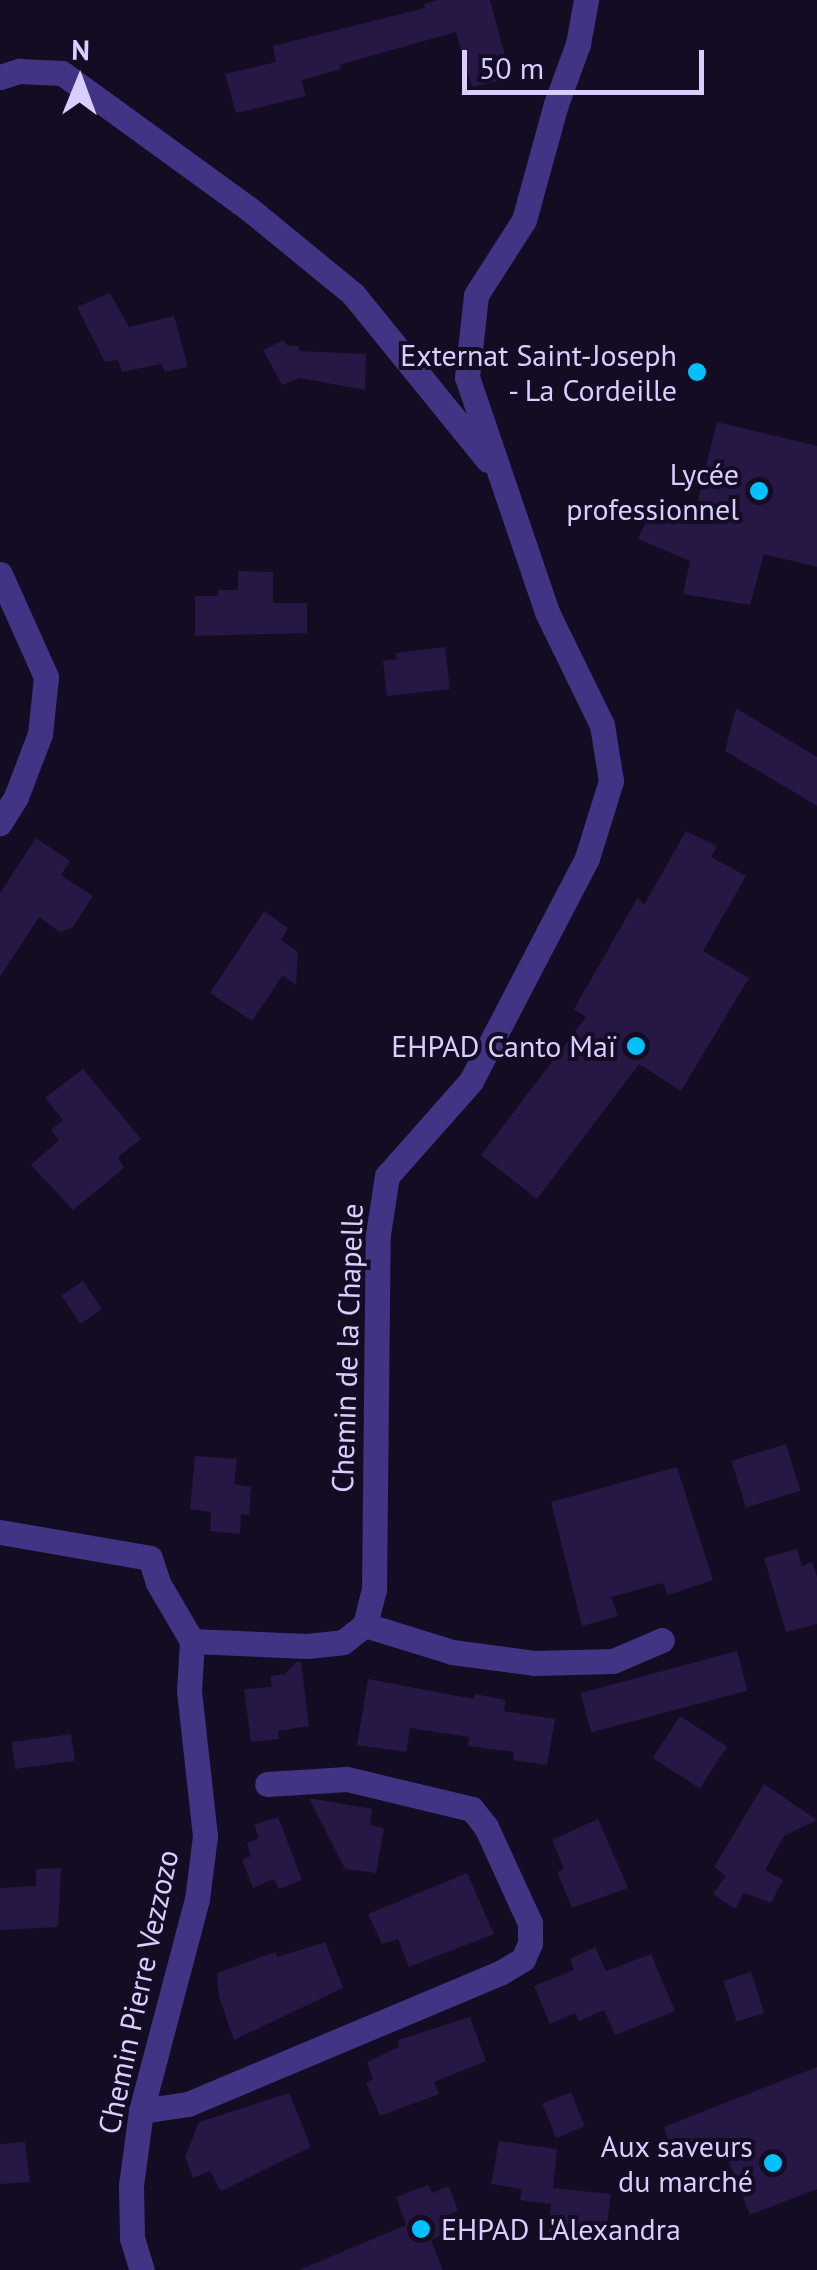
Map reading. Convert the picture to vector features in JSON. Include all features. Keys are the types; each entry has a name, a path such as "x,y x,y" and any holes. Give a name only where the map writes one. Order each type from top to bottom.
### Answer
{"street":[{"name":"Chemin de la Chapelle","path":"365,1625 374,1590 378,1234 387,1176 471,1081 587,858 611,780 602,725 547,612 467,377 476,295 524,220 556,104 578,44 586,0"},
{"path":"0,77 19,71 62,73 248,208 353,294 500,475"},
{"path":"0,574 46,677 40,734 16,797 0,823"},
{"path":"0,1532 150,1558 158,1582 192,1641 307,1646 343,1642 365,1625 452,1652 534,1663 613,1661 662,1640"},
{"name":"Chemin Pierre Vezzozo","path":"142,2270 132,2238 131,2186 140,2112 198,1898 205,1836 189,1691 192,1641"},
{"path":"140,2112 188,2104 500,1973 523,1959 530,1943 530,1923 486,1827 472,1809 347,1779 267,1784"}],"building":[{"path":"438,0 490,0 511,78 472,87 456,32 339,65 341,69 301,80 306,96 236,113 225,74 276,62 273,46 425,8 424,4"},
{"path":"110,293 129,327 174,316 188,367 165,372 161,364 122,372 118,360 105,362 77,307"},
{"path":"283,340 288,346 299,346 299,351 366,354 365,390 300,378 282,385 263,350"},
{"name":"Lycée professionnel","path":"717,422 817,446 817,567 764,554 750,605 683,594 690,561 638,539 653,507 692,524"},
{"path":"238,571 273,572 273,603 307,603 307,633 195,636 195,596 218,596 218,590 238,590"},
{"path":"445,647 450,689 387,696 383,661 397,659 395,653"},
{"path":"736,708 817,757 817,806 725,751"},
{"name":"EHPAD Canto Maï","path":"686,831 717,846 711,857 746,876 703,951 749,978 681,1091 639,1064 537,1199 481,1155 586,1017 574,1009 638,897 644,905"},
{"path":"36,838 70,861 61,875 93,896 72,928 60,932 39,917 0,977 0,893"},
{"path":"264,911 288,928 281,940 298,952 296,985 283,975 252,1021 210,993"},
{"path":"83,1069 141,1139 118,1157 124,1168 73,1210 31,1165 59,1140 51,1130 63,1120 45,1098"},
{"path":"83,1281 102,1309 80,1324 61,1296"},
{"path":"786,1444 800,1491 746,1508 731,1461"},
{"path":"195,1456 237,1459 234,1484 251,1487 249,1515 241,1514 240,1534 210,1531 211,1512 190,1509"},
{"path":"677,1467 713,1580 668,1595 663,1583 611,1597 618,1616 582,1626 551,1502"},
{"path":"797,1549 802,1566 812,1562 817,1577 817,1624 786,1632 764,1558"},
{"path":"737,1651 748,1691 591,1733 581,1693"},
{"path":"301,1662 309,1726 278,1731 279,1739 251,1742 244,1689 272,1687 270,1676 285,1674"},
{"path":"368,1679 474,1699 475,1694 506,1700 504,1711 555,1719 547,1765 513,1760 514,1752 468,1746 469,1737 410,1728 406,1752 357,1745"},
{"path":"680,1716 727,1746 700,1788 653,1758"},
{"path":"71,1734 75,1761 15,1769 12,1742"},
{"path":"764,1784 817,1820 784,1836 765,1870 783,1880 771,1903 744,1893 735,1909 713,1894 726,1876 714,1867"},
{"path":"309,1798 372,1809 370,1825 384,1828 376,1873 345,1869"},
{"path":"278,1817 302,1880 279,1889 274,1879 253,1888 242,1860 251,1856 247,1843 259,1838 254,1825"},
{"path":"598,1819 628,1888 572,1908 557,1872 564,1869 552,1840"},
{"path":"61,1868 58,1927 0,1930 0,1888 36,1886 36,1869"},
{"path":"467,1873 494,1934 409,1967 398,1939 382,1944 368,1914"},
{"path":"325,1942 343,1988 234,2040 219,1997 217,1973 275,1952 278,1957"},
{"path":"595,1947 606,1971 651,1954 675,2011 615,2035 604,2010 579,2021 575,2013 550,2024 534,1986 574,1970 570,1959"},
{"path":"751,1972 764,2013 737,2022 723,1981"},
{"path":"470,2017 486,2061 434,2082 439,2094 380,2116 366,2083 373,2079 367,2062 399,2047 398,2040"},
{"name":"Aux saveurs du marché","path":"817,2067 817,2189 750,2215 719,2137 673,2155 664,2127"},
{"path":"571,2092 585,2126 556,2138 542,2104"},
{"path":"289,2093 311,2147 221,2191 210,2171 193,2178 185,2157 199,2122"},
{"path":"499,2141 557,2149 553,2188 611,2194 605,2239 548,2232 551,2204 520,2200 522,2189 491,2184"},
{"path":"25,2142 30,2182 0,2184 0,2144"},
{"name":"EHPAD L'Alexandra","path":"428,2185 432,2193 449,2186 458,2211 441,2218 447,2233 431,2240 443,2270 299,2270 406,2225 396,2197"}],"place":[{"name":"Externat Saint-Joseph - La Cordeille","path":"697,372"},
{"name":"Lycée professionnel","path":"759,491"},
{"name":"EHPAD Canto Maï","path":"636,1046"},
{"name":"Aux saveurs du marché","path":"773,2163"},
{"name":"EHPAD L'Alexandra","path":"421,2229"}]}
